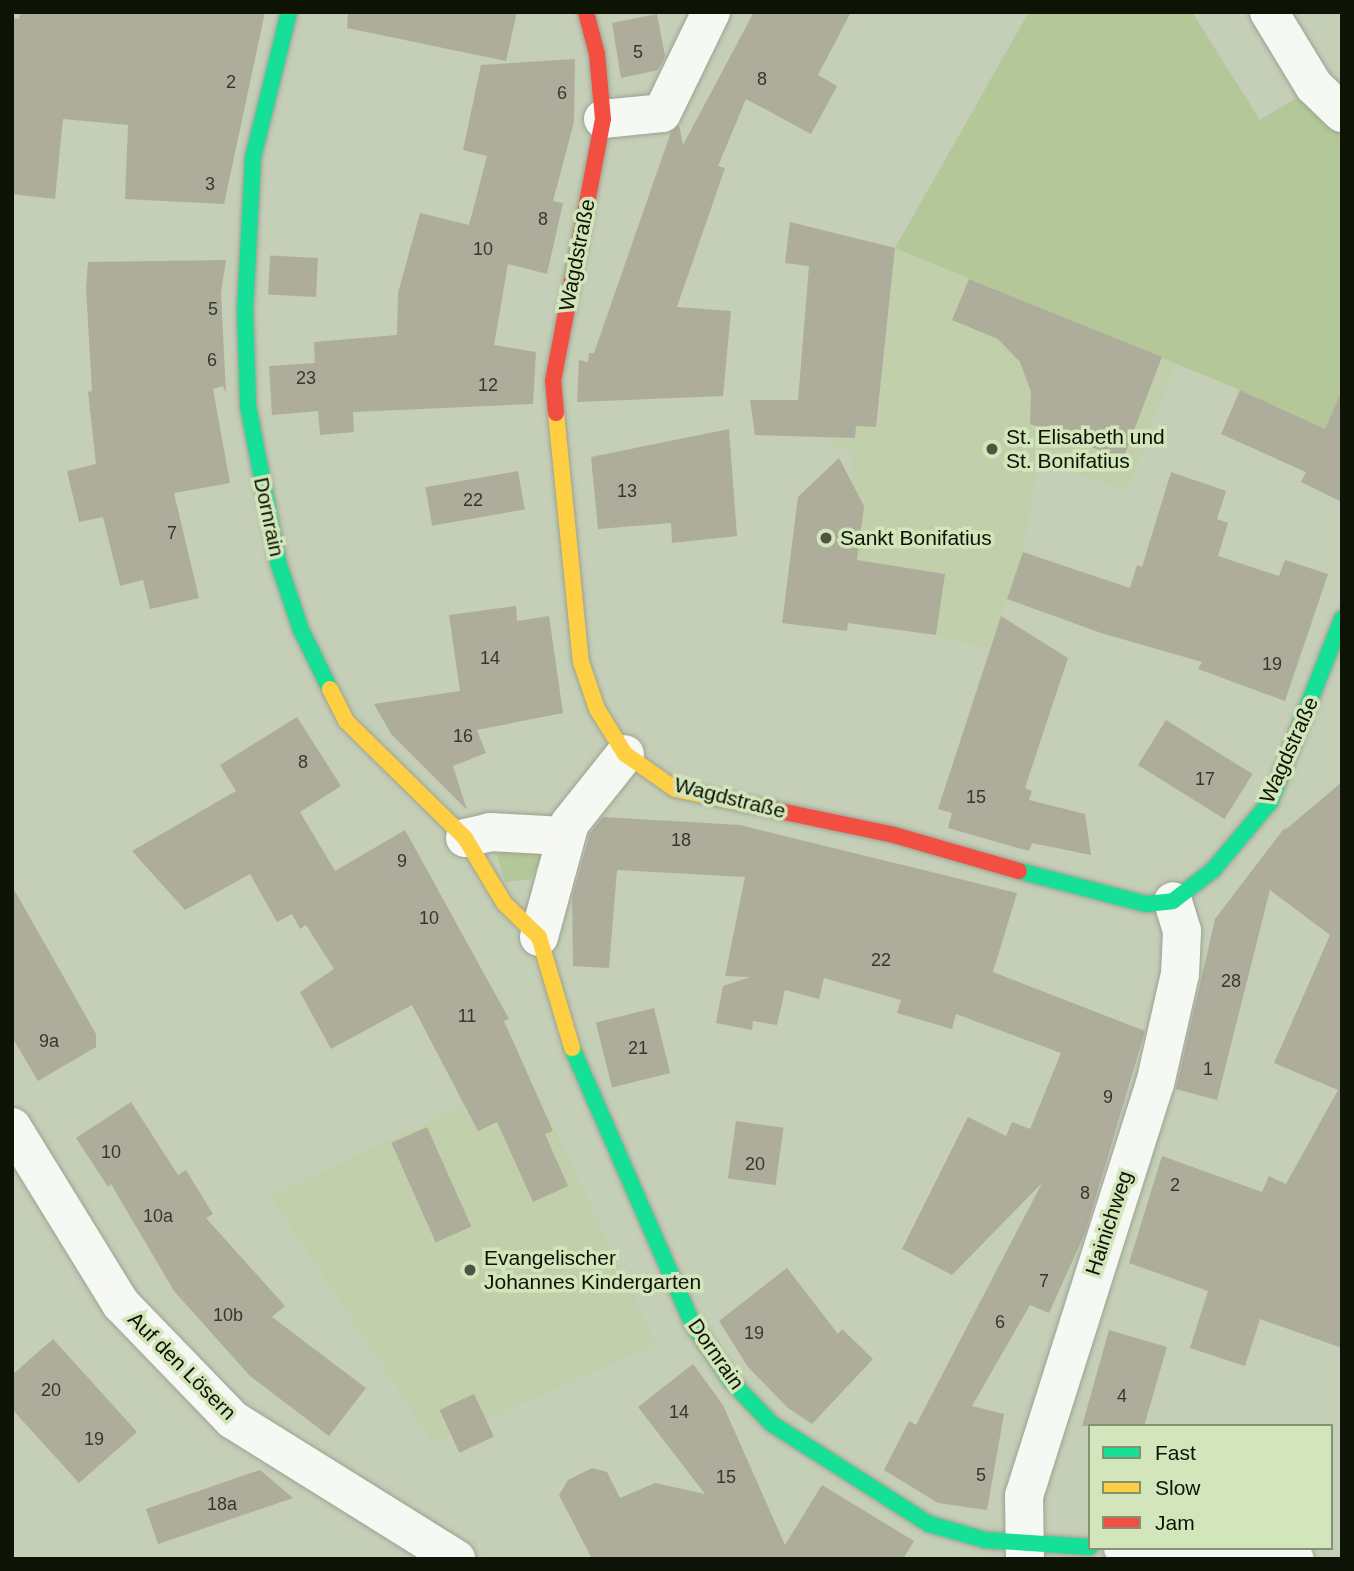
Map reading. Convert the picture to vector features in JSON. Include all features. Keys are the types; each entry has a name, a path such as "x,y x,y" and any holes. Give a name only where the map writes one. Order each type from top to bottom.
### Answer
{"street":[{"name":"Dornrain","path":"289,12 253,158 245,309 248,406 269,523 301,630 346,721 465,838 503,903 539,937 570,1043 613,1145 692,1323 731,1381 772,1424 929,1524 1023,1551 1088,1547"},
{"name":"Wagdstraße","path":"586,12 597,54 603,119 553,381 581,662 597,709 625,754 675,789 894,835 1099,894 1146,904 1173,901 1213,870 1270,802 1342,620"},
{"path":"603,119 662,113 711,12"},
{"path":"1269,12 1314,86 1342,113"},
{"path":"539,937 554,893 564,836 586,800 625,754"},
{"path":"465,838 489,832 564,836"},
{"name":"Hainichweg","path":"1023,1551 1024,1496 1155,1084 1180,974 1182,931 1173,901"},
{"name":"Auf den Lösern","path":"12,1127 121,1304 233,1420 456,1559"},
{"path":"1154,1550 1295,1559"}],"shaded area":[{"path":"1029,12 1192,12 1260,120 1300,96 1342,135 1342,437 1240,390 895,248"},
{"name":"St. Elisabeth und St. Bonifatius","path":"895,248 1176,363 1127,490 1038,461 1023,552 990,650 936,635 945,574 902,567 855,570 850,478 853,451 830,448 833,426 877,426"},
{"path":"506,848 541,848 542,858 531,879 505,882 496,852"},
{"name":"Evangelischer Johannes Kindergarten","path":"529,1074 656,1344 433,1443 271,1196"}],"building":[{"path":"20,12 265,12 224,204 125,199 128,125 63,119 55,199 12,194 12,18 19,19"},
{"path":"348,12 517,12 506,61 347,28"},
{"path":"754,12 851,12 818,75 837,86 811,134 746,99 718,166 725,168 677,307 731,311 723,396 577,402 579,360 588,362 589,353 594,353 671,132 679,125 683,145"},
{"path":"657,14 665,56 658,70 621,78 612,23"},
{"path":"575,59 574,122 553,201 563,203 547,274 508,264 494,345 536,352 533,404 353,412 354,432 320,435 318,411 272,415 269,366 315,363 314,342 397,335 398,293 420,213 469,225 487,156 463,150 481,65"},
{"path":"790,222 895,248 876,427 856,426 855,438 755,435 750,400 798,400 809,266 785,263"},
{"path":"270,255 318,258 316,297 268,294"},
{"path":"226,260 221,293 226,394 223,386 213,389 230,483 174,493 199,598 150,609 143,580 120,586 103,517 79,522 67,471 96,464 88,392 92,391 86,288 88,262"},
{"path":"969,279 1162,357 1123,459 1030,424 1031,392 1020,362 998,339 952,320"},
{"path":"1240,390 1325,429 1342,390 1342,502 1301,482 1306,472 1221,434"},
{"path":"729,429 737,536 672,543 671,523 598,529 591,457"},
{"name":"Sankt Bonifatius","path":"839,458 864,506 857,560 945,574 936,635 848,623 847,631 782,623 798,497"},
{"path":"518,471 525,509 432,526 425,487"},
{"path":"1171,472 1226,491 1217,519 1228,523 1218,556 1279,576 1285,560 1328,574 1285,701 1198,669 1202,662 1101,633 1007,599 1023,552 1130,588 1137,565 1142,567"},
{"path":"516,606 517,621 549,616 563,713 477,730 486,753 453,766 467,810 391,734 374,704 460,691 449,615"},
{"path":"1001,616 1068,658 1025,788 1032,791 1029,800 1085,814 1091,855 1032,843 1029,851 948,828 952,813 938,809"},
{"path":"297,717 341,786 300,812 335,871 405,830 509,1019 504,1021 553,1131 545,1134 568,1186 533,1202 497,1122 478,1131 412,1005 331,1049 300,992 334,969 306,925 300,929 292,914 277,922 250,874 185,910 132,851 236,791 220,765"},
{"path":"1166,720 1253,774 1224,819 1138,765"},
{"path":"1342,782 1342,1348 1260,1319 1245,1366 1190,1348 1208,1291 1129,1263 1162,1156 1262,1192 1269,1176 1286,1184 1338,1090 1274,1063 1330,935 1270,890 1217,1100 1176,1089 1215,919 1286,826 1284,831"},
{"path":"603,817 740,825 1017,893 993,972 1145,1031 1085,1233 1049,1313 1030,1305 972,1406 1004,1414 987,1510 938,1503 884,1470 909,1421 916,1425 1042,1183 952,1275 902,1249 968,1117 1006,1136 1012,1122 1030,1129 1061,1053 956,1014 952,1029 897,1013 901,1000 824,978 819,999 785,990 777,1025 753,1021 752,1030 716,1023 723,986 750,977 725,976 745,877 617,870 609,968 573,966 572,898 590,833"},
{"path":"12,886 96,1034 96,1047 38,1081 12,1037"},
{"path":"654,1008 670,1073 612,1088 596,1023"},
{"path":"131,1102 178,1175 186,1170 213,1214 206,1218 285,1306 272,1317 366,1388 329,1436 250,1376 174,1291 111,1184 108,1187 76,1138"},
{"path":"736,1121 784,1128 775,1185 728,1178"},
{"path":"427,1127 471,1227 436,1242 391,1143"},
{"path":"787,1268 838,1334 842,1329 873,1359 812,1424 788,1408 748,1367 719,1321"},
{"path":"1109,1330 1167,1347 1145,1424 1082,1426"},
{"path":"53,1339 137,1432 79,1483 12,1409 12,1375"},
{"path":"693,1364 723,1405 785,1545 822,1485 914,1541 903,1559 592,1559 559,1495 568,1480 592,1468 607,1472 620,1498 655,1483 705,1494 638,1407"},
{"path":"474,1394 494,1437 459,1453 440,1410"},
{"path":"260,1470 293,1498 158,1544 146,1509"}],"traffic: fast":[{"path":"289,12 253,158 245,309 248,406 279,565 301,630 330,689"},
{"path":"1019,871 1146,904 1173,901 1213,870 1270,802 1342,619"},
{"path":"572,1048 692,1323 731,1381 772,1424 929,1524 985,1540 1088,1547"}],"traffic: slow":[{"path":"556,413 581,662 597,709 625,754 675,789 751,805"},
{"path":"330,689 346,721 465,838 504,903 539,937 572,1048"}],"traffic: jam":[{"path":"556,413 553,381 603,119 597,54 586,12"},
{"path":"751,805 894,835 1019,871"}],"place":[{"name":"St. Elisabeth und St. Bonifatius","path":"992,449"},
{"name":"Sankt Bonifatius","path":"826,538"},
{"name":"Evangelischer Johannes Kindergarten","path":"470,1270"}]}
